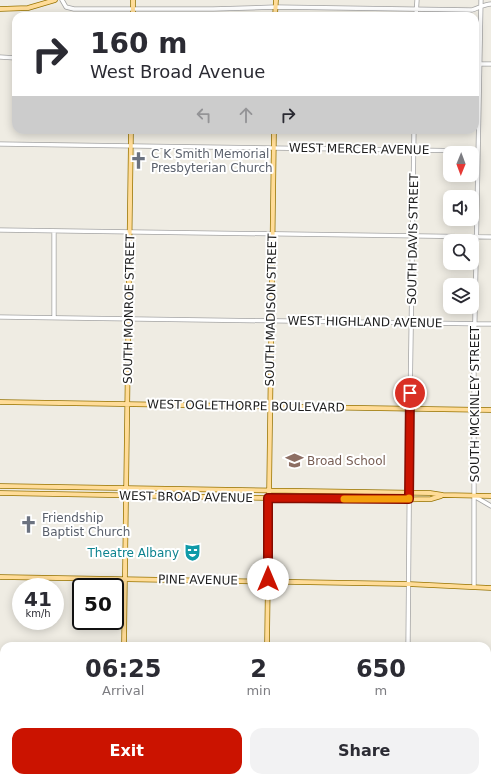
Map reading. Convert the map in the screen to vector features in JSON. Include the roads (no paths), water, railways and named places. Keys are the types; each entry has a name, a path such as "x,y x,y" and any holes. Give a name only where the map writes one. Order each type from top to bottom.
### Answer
{"main road":[{"path":"0,9 28,8 55,0"},
{"path":"133,0 133,9"},
{"path":"275,12 276,0"},
{"name":"SOUTH MONROE STREET","path":"124,642 131,134"},
{"name":"SOUTH MADISON STREET","path":"267,642 269,406 274,134"},
{"name":"WEST OGLETHORPE BOULEVARD","path":"0,402 491,410"},
{"name":"WEST BROAD AVENUE","path":"0,486 430,493 443,495 490,496"},
{"name":"WEST BROAD AVENUE","path":"0,494 409,499 431,498 443,495"},
{"name":"PINE AVENUE","path":"0,577 408,584 491,588"}],"street":[{"path":"62,0 66,7 74,10 276,7 472,10 481,8 487,4 491,4"},
{"path":"416,12 417,0"},
{"name":"SOUTH MCKINLEY STREET","path":"479,108 481,0"},
{"path":"0,57 12,58"},
{"path":"480,64 491,64"},
{"name":"SOUTH DAVIS STREET","path":"408,642 414,134"},
{"name":"SOUTH MCKINLEY STREET","path":"478,134 478,146"},
{"name":"WEST MERCER AVENUE","path":"0,144 443,150"},
{"name":"SOUTH MCKINLEY STREET","path":"477,234 478,182"},
{"path":"0,230 443,237"},
{"path":"54,231 54,317"},
{"path":"479,237 491,237"},
{"name":"SOUTH MCKINLEY STREET","path":"474,587 474,410 476,270"},
{"name":"WEST HIGHLAND AVENUE","path":"0,316 491,324"},
{"path":"474,496 491,506"},
{"path":"490,496 491,506"}],"place":[{"name":"C K Smith Memorial Presbyterian Church","path":"138,161"},
{"name":"Broad School","path":"294,461"},
{"name":"Friendship Baptist Church","path":"29,525"},
{"name":"Theatre Albany","path":"192,553"}]}
